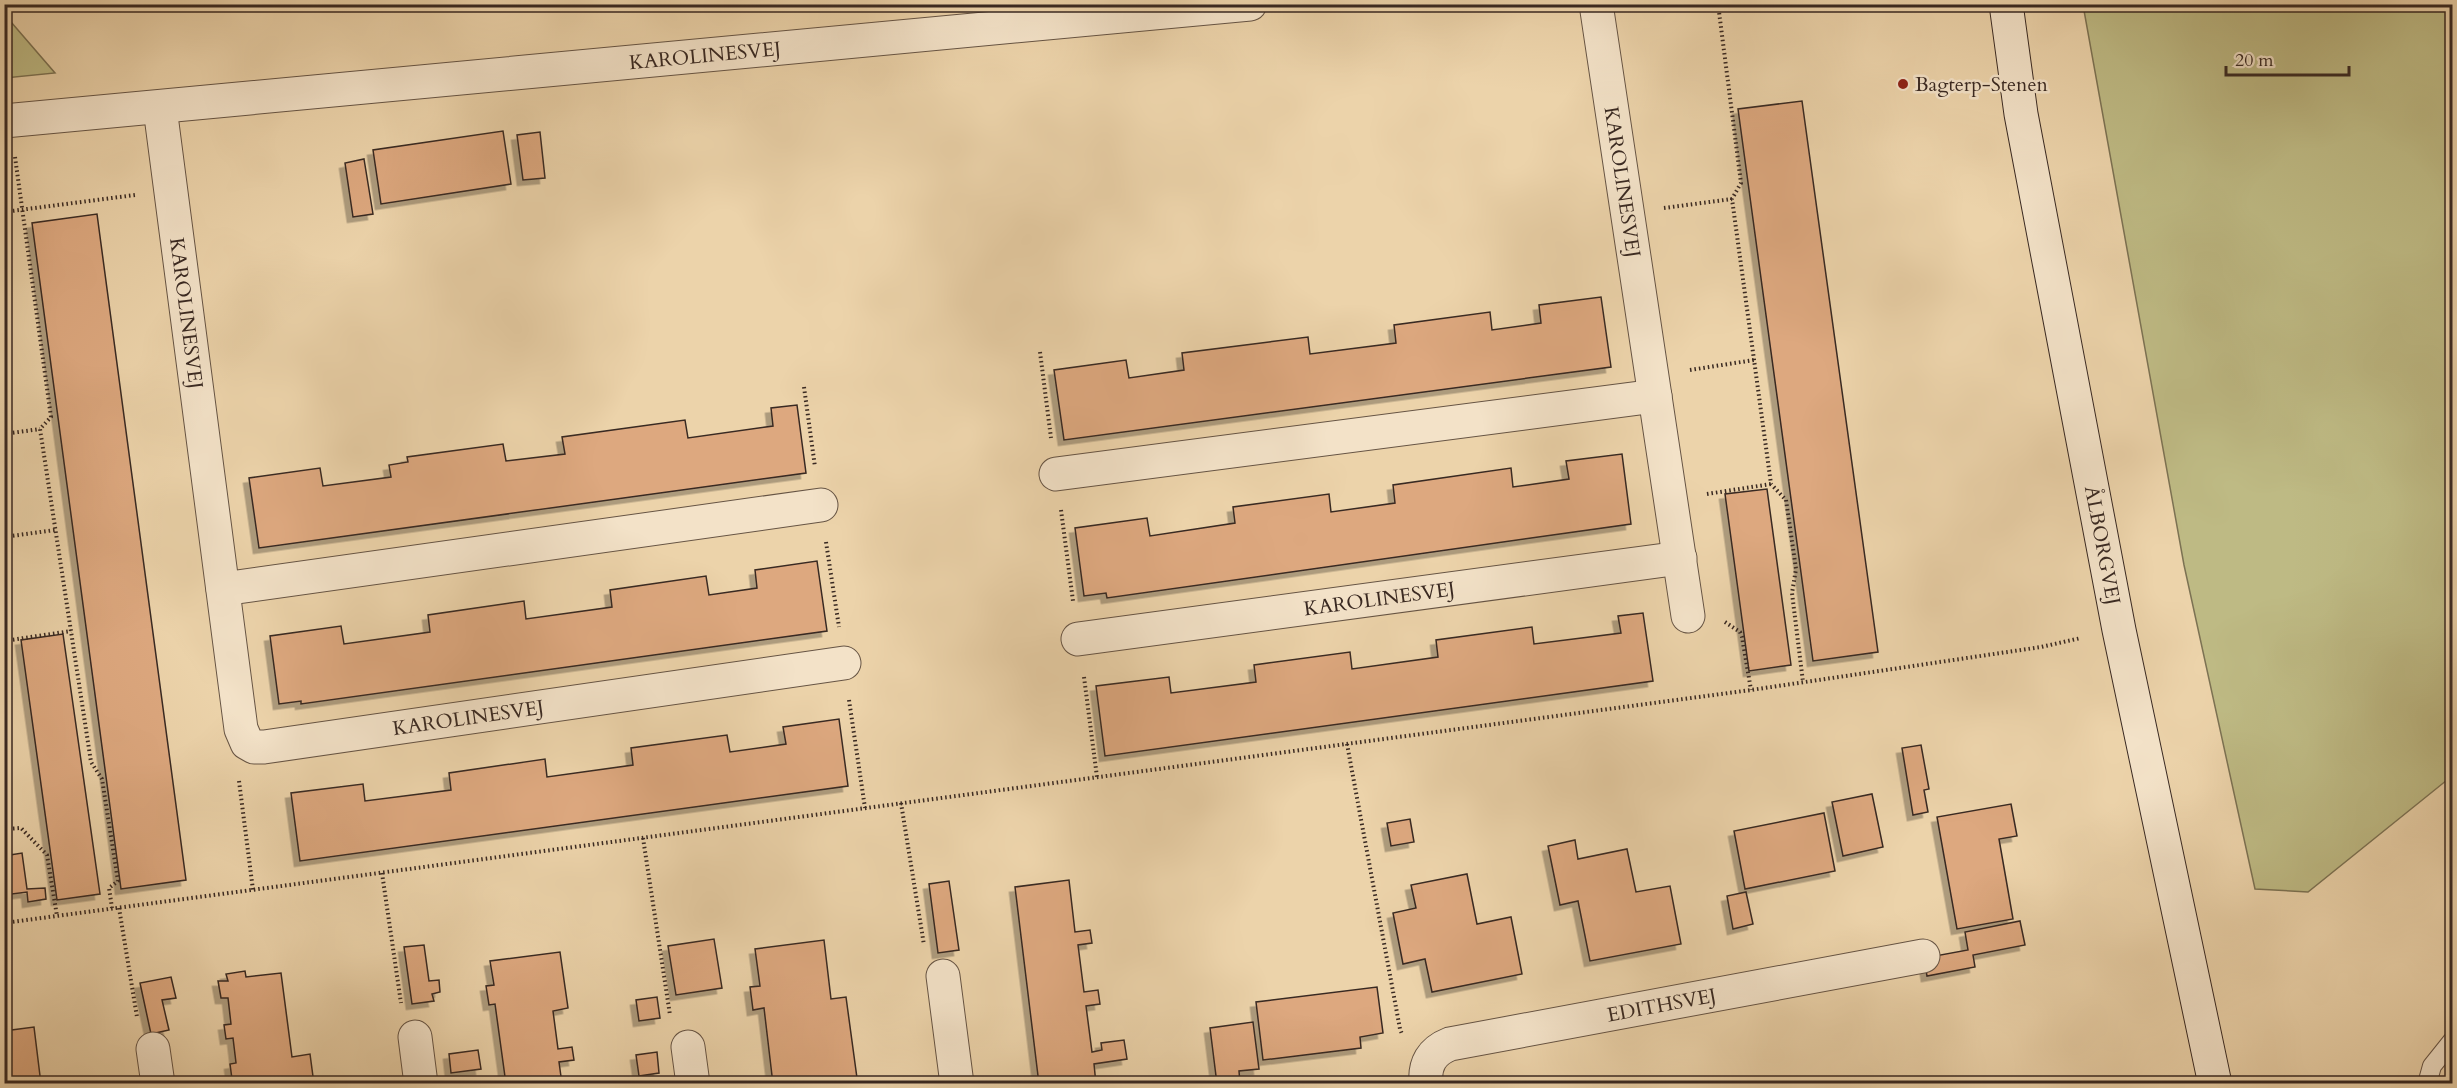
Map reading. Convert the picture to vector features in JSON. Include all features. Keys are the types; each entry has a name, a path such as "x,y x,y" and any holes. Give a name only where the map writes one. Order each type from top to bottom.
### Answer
{"street":[{"name":"KAROLINESVEJ","path":"7,121 1250,4"},
{"name":"KAROLINESVEJ","path":"1596,4 1688,616"},
{"name":"ÅLBORGVEJ","path":"2006,4 2021,114 2119,630 2215,1083"},
{"name":"KAROLINESVEJ","path":"160,108 241,729 247,743 254,747 264,747 844,663"},
{"path":"1056,474 1654,386"},
{"path":"223,589 821,505"},
{"name":"KAROLINESVEJ","path":"1078,639 1680,558"},
{"name":"EDITHSVEJ","path":"1429,1070 1439,1048 1450,1044 1923,956"},
{"path":"943,976 957,1083"},
{"path":"415,1037 421,1083"},
{"path":"688,1047 693,1083"},
{"path":"153,1049 158,1083"}],"lane":[{"path":"2427,1083 2432,1066 2452,1041"}],"path":[{"path":"1718,4 1741,183 1732,199 1771,484 1786,500 1796,569 1792,593 1803,682"},
{"path":"4,434 40,429 51,417 7,121"},
{"path":"4,212 139,194 141,204 172,199"},
{"path":"1627,214 1732,199"},
{"path":"1040,352 1097,777"},
{"path":"1654,386 1754,360"},
{"path":"804,387 865,808"},
{"path":"40,429 91,762 102,779 118,881 109,888 112,908"},
{"path":"1671,500 1771,484"},
{"path":"4,537 56,530"},
{"path":"1688,616 1710,615 1740,632 1751,690"},
{"path":"4,923 1751,690 2041,647 2119,630"},
{"path":"4,640 71,631"},
{"path":"247,743 237,768 253,890"},
{"path":"1347,744 1400,1029 1429,1070"},
{"path":"901,803 927,964 943,976"},
{"path":"4,829 21,828 47,855 57,916"},
{"path":"643,838 673,1035 688,1047"},
{"path":"382,873 404,1028 415,1037"},
{"path":"119,908 140,1038 153,1049"}],"shaded area":[{"path":"2083,5 2452,5 2452,776 2308,892 2255,889 2184,565"},
{"path":"5,15 55,73 5,78"}],"building":[{"path":"1802,101 1878,652 1813,661 1738,109"},
{"path":"503,131 511,184 381,204 373,150"},
{"path":"540,132 545,178 523,180 517,135"},
{"path":"364,159 373,214 353,217 345,163"},
{"path":"97,214 186,880 121,889 32,223"},
{"path":"1601,297 1611,367 1064,440 1054,370 1126,360 1129,378 1184,370 1182,353 1308,337 1310,354 1396,343 1394,325 1490,312 1492,330 1541,323 1539,305"},
{"path":"797,405 806,473 259,548 249,478 320,468 323,486 391,477 389,465 408,462 407,457 503,444 506,461 565,454 562,437 685,420 688,438 773,426 771,408"},
{"path":"1622,454 1631,524 1107,598 1106,593 1084,596 1075,528 1147,518 1150,536 1235,523 1233,507 1329,494 1331,512 1395,503 1393,485 1511,468 1513,487 1569,479 1566,461"},
{"path":"1767,489 1791,665 1749,671 1725,494"},
{"path":"817,561 827,631 301,704 301,701 279,704 270,636 341,626 344,644 430,632 428,615 524,601 526,619 612,607 610,590 706,576 709,595 757,588 755,570"},
{"path":"1643,613 1653,681 1105,756 1096,686 1169,677 1171,693 1256,682 1254,665 1350,652 1352,669 1438,657 1436,640 1532,627 1534,644 1621,633 1618,616"},
{"path":"63,634 100,894 57,900 21,640"},
{"path":"839,719 848,786 300,861 291,793 363,784 365,801 451,790 449,773 545,759 547,777 633,765 631,748 727,735 730,752 786,744 783,727"},
{"path":"1921,745 1929,789 1924,790 1928,812 1913,815 1902,748"},
{"path":"1872,794 1883,847 1843,856 1832,802"},
{"path":"2011,804 2017,836 1999,839 2013,919 1957,929 1937,817"},
{"path":"1824,813 1835,871 1745,889 1734,831"},
{"path":"1410,819 1414,842 1391,846 1387,823"},
{"path":"1575,840 1578,859 1627,849 1636,892 1670,886 1681,944 1590,961 1578,901 1560,905 1548,846"},
{"path":"22,853 27,889 45,888 46,899 28,902 27,892 4,895 4,856"},
{"path":"1467,874 1477,924 1511,917 1522,974 1432,992 1425,959 1403,964 1393,913 1416,908 1411,885"},
{"path":"1069,880 1075,932 1090,930 1092,943 1078,945 1084,992 1098,990 1100,1004 1086,1006 1092,1052 1102,1050 1101,1043 1124,1040 1127,1059 1094,1064 1096,1084 1039,1084 1015,887"},
{"path":"949,881 959,950 938,953 929,884"},
{"path":"1746,892 1753,924 1733,929 1727,896"},
{"path":"2020,921 2025,945 1973,955 1975,967 1927,976 1924,958 1968,950 1965,932"},
{"path":"714,939 722,988 676,995 668,946"},
{"path":"824,940 831,999 846,997 857,1078 843,1079 843,1084 773,1084 764,1008 753,1010 750,987 760,986 755,949"},
{"path":"424,945 429,981 439,980 440,992 432,994 434,1001 412,1004 404,947"},
{"path":"560,952 568,1008 553,1011 558,1049 572,1047 574,1060 559,1062 562,1084 506,1084 495,1004 489,1005 486,986 494,985 490,961"},
{"path":"245,971 246,977 281,973 292,1057 310,1054 314,1084 239,1084 238,1077 232,1079 230,1064 236,1063 233,1038 226,1039 224,1025 231,1024 228,998 221,998 218,981 228,981 226,974"},
{"path":"171,977 176,998 162,1000 169,1030 151,1034 140,983"},
{"path":"1377,987 1383,1033 1360,1037 1361,1048 1263,1060 1256,1002"},
{"path":"657,997 660,1018 639,1021 636,1000"},
{"path":"1253,1022 1259,1069 1239,1071 1240,1083 1217,1084 1210,1028"},
{"path":"34,1027 41,1084 4,1084 4,1031"},
{"path":"478,1050 481,1069 451,1073 449,1054"},
{"path":"657,1052 659,1073 639,1076 636,1055"}],"place":[{"name":"Bagterp-Stenen","path":"1903,84"}]}
